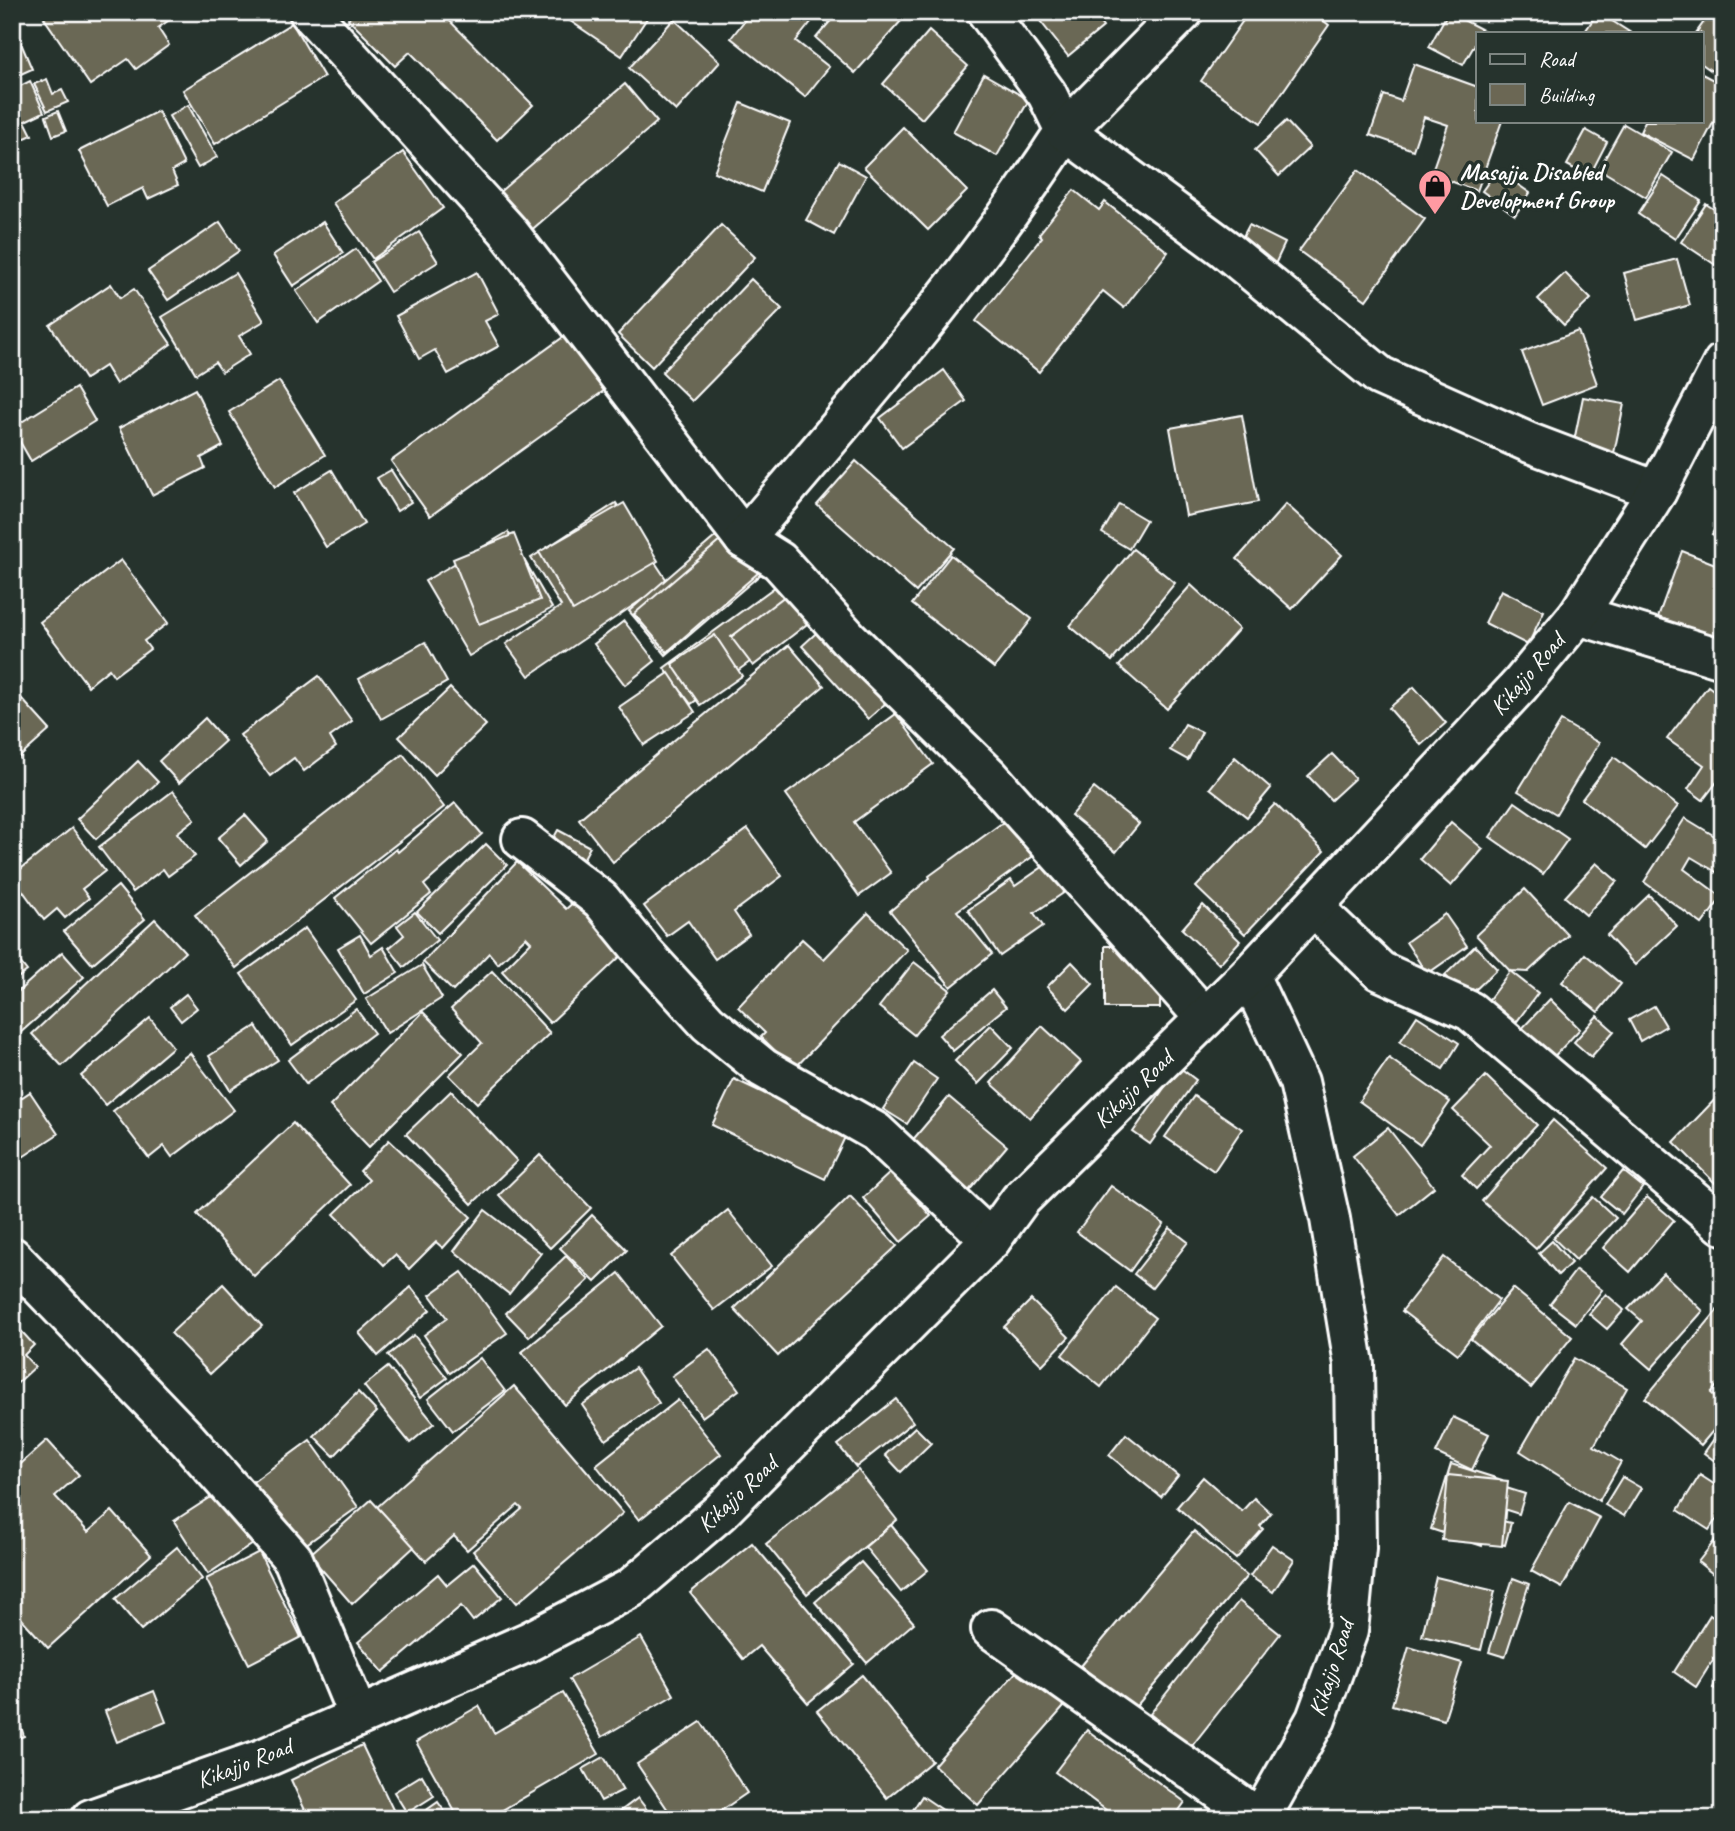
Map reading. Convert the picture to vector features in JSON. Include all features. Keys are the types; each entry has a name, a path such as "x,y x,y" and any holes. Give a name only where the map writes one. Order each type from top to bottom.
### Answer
{"street":[{"path":"309,12 507,230 744,539 779,561 848,638 989,776 1205,1018"},
{"path":"987,12 1047,94 1065,131 1224,248 1380,376 1530,443 1657,491"},
{"path":"744,539 970,267 1027,191 1065,131 1182,12"},
{"name":"Kikajjo Road","path":"99,1818 262,1759 528,1642 631,1588 720,1512 991,1240 1020,1200 1314,908 1520,685 1578,615 1657,491 1723,363"},
{"path":"1578,615 1723,659"},
{"path":"522,839 601,900 644,953 708,1023 764,1068 876,1132 991,1240"},
{"path":"1314,908 1380,971 1470,1011 1723,1225"},
{"name":"Kikajjo Road","path":"1249,975 1298,1082 1330,1219 1354,1364 1356,1548 1348,1631 1316,1719 1260,1819"},
{"path":"12,1257 188,1440 293,1559 358,1716"},
{"path":"991,1629 1260,1819"}],"building":[{"path":"52,12 168,12 172,18 158,28 169,45 136,69 128,59 90,85 44,18"},
{"path":"356,12 441,12 533,105 497,140 410,52 395,66 348,19"},
{"path":"557,12 651,12 622,56"},
{"path":"751,12 819,12 796,41 829,67 805,97 731,38"},
{"path":"838,12 909,12 855,73 816,38"},
{"path":"1033,12 1091,12 1103,27 1068,56"},
{"path":"1249,12 1312,12 1329,25 1261,123 1201,81"},
{"path":"1448,12 1483,30 1476,32 1476,42 1463,65 1429,47"},
{"path":"1598,12 1629,32 1585,32"},
{"path":"1711,12 1723,12 1723,79 1704,65 1704,32 1697,32"},
{"path":"674,19 720,62 676,111 629,68"},
{"path":"12,22 32,69 12,78"},
{"path":"292,23 324,77 215,144 183,90"},
{"path":"929,31 968,66 922,119 883,84"},
{"path":"1414,64 1476,86 1476,122 1502,122 1477,191 1431,174 1448,125 1424,117 1413,150 1370,135 1384,95 1401,101"},
{"path":"984,74 1029,100 997,156 953,132"},
{"path":"1704,75 1723,85 1723,104 1694,160 1640,132 1645,122 1704,122"},
{"path":"47,79 53,94 62,90 68,102 47,111 34,84"},
{"path":"30,81 44,112 25,121 32,135 12,144 12,90"},
{"path":"625,84 657,122 521,239 489,201"},
{"path":"741,103 790,123 762,192 714,172"},
{"path":"188,105 217,157 198,168 169,116"},
{"path":"58,111 66,131 53,136 46,116"},
{"path":"158,111 184,164 172,171 178,185 148,199 143,188 107,206 79,151"},
{"path":"1286,121 1310,147 1279,176 1255,150"},
{"path":"1624,124 1672,152 1646,197 1599,169"},
{"path":"903,127 967,191 928,230 864,167"},
{"path":"1586,130 1607,142 1589,177 1567,165"},
{"path":"403,152 443,208 373,259 333,203"},
{"path":"839,161 866,176 834,235 806,220"},
{"path":"1358,170 1425,219 1366,300 1299,251"},
{"path":"1497,170 1530,193 1515,215 1482,191"},
{"path":"1663,176 1701,201 1675,239 1638,214"},
{"path":"1074,190 1099,210 1105,202 1168,252 1124,308 1103,291 1039,372 976,321 1042,237 1039,234"},
{"path":"1706,204 1723,215 1723,270 1681,242"},
{"path":"220,222 239,251 168,300 148,271"},
{"path":"323,222 343,253 293,286 273,255"},
{"path":"721,225 755,257 652,367 618,334"},
{"path":"1249,225 1285,243 1270,275 1232,257"},
{"path":"419,232 438,262 390,292 371,262"},
{"path":"356,249 378,281 318,323 296,291"},
{"path":"1677,259 1690,305 1637,320 1624,273"},
{"path":"477,272 499,314 485,321 499,346 448,374 435,350 419,359 396,316"},
{"path":"235,273 264,321 239,336 250,354 222,372 215,362 196,374 162,317"},
{"path":"1565,273 1591,299 1564,325 1538,299"},
{"path":"751,279 782,309 692,401 662,372"},
{"path":"111,284 120,298 134,289 171,344 116,384 105,366 85,379 50,325"},
{"path":"573,330 612,385 430,516 391,461"},
{"path":"1578,331 1597,384 1542,405 1522,352"},
{"path":"944,370 966,401 902,448 880,418"},
{"path":"279,381 325,455 275,487 229,412"},
{"path":"76,388 95,421 31,461 12,428"},
{"path":"195,389 223,446 201,458 205,468 152,495 119,428"},
{"path":"1583,397 1624,404 1613,458 1572,451"},
{"path":"1242,415 1258,502 1186,516 1170,428"},
{"path":"856,461 954,548 916,592 817,505"},
{"path":"332,470 364,524 326,547 294,493"},
{"path":"391,470 411,502 397,511 377,478"},
{"path":"616,503 668,582 529,676 506,644 561,606 531,558"},
{"path":"624,503 658,561 573,611 539,552"},
{"path":"1119,504 1146,520 1129,549 1102,533"},
{"path":"1286,504 1342,555 1292,609 1237,559"},
{"path":"1723,514 1723,540 1712,534"},
{"path":"729,525 767,569 666,655 629,611"},
{"path":"508,532 552,608 469,656 425,581"},
{"path":"514,534 540,600 479,624 453,559"},
{"path":"727,535 758,573 667,652 634,614"},
{"path":"1133,549 1175,583 1112,661 1070,626"},
{"path":"1682,551 1723,567 1723,624 1717,639 1658,617"},
{"path":"951,555 1032,619 994,668 912,604"},
{"path":"121,560 168,623 144,641 150,649 114,676 109,669 88,686 40,622"},
{"path":"783,581 810,619 691,704 664,668"},
{"path":"1191,585 1239,629 1167,709 1119,666"},
{"path":"1501,590 1544,611 1528,645 1485,623"},
{"path":"785,596 807,624 753,666 731,637"},
{"path":"839,612 906,685 868,719 802,646"},
{"path":"624,621 655,661 625,685 594,644"},
{"path":"715,635 742,676 700,705 672,664"},
{"path":"425,642 447,682 381,719 359,679"},
{"path":"789,645 824,686 613,862 579,819"},
{"path":"669,673 695,712 644,745 619,707"},
{"path":"319,676 352,721 330,737 336,747 304,771 294,758 270,776 240,735"},
{"path":"1708,686 1723,697 1723,774 1703,800 1688,789 1704,765 1667,739"},
{"path":"1414,687 1446,723 1421,745 1389,708"},
{"path":"12,688 50,730 12,764"},
{"path":"450,688 486,725 435,775 399,737"},
{"path":"896,714 933,764 854,822 891,873 859,896 786,794"},
{"path":"205,718 225,741 179,783 159,761"},
{"path":"1561,721 1599,743 1556,814 1518,791"},
{"path":"1185,724 1202,732 1188,760 1170,750"},
{"path":"403,754 444,807 236,968 195,915"},
{"path":"1332,754 1355,778 1331,800 1308,776"},
{"path":"1235,757 1271,788 1247,817 1210,788"},
{"path":"1614,757 1678,806 1645,849 1582,799"},
{"path":"138,761 158,782 96,839 77,819"},
{"path":"1094,788 1139,824 1116,852 1071,815"},
{"path":"173,791 195,819 177,833 195,856 168,876 163,869 133,892 99,847"},
{"path":"1515,802 1568,839 1543,874 1490,837"},
{"path":"455,803 482,834 424,885 431,894 371,943 335,898 396,849 398,852"},
{"path":"1275,804 1324,851 1245,934 1196,887"},
{"path":"245,815 268,841 241,865 218,838"},
{"path":"1013,815 1039,852 957,911 992,954 951,987 890,911 930,878 929,876"},
{"path":"1685,818 1723,841 1723,876 1691,857 1684,869 1722,897 1702,924 1644,882"},
{"path":"1451,822 1483,849 1451,886 1420,859"},
{"path":"72,828 105,871 82,889 89,898 65,918 57,909 44,920 12,876"},
{"path":"748,829 782,876 734,912 749,934 715,959 688,921 667,936 644,906"},
{"path":"558,830 590,847 579,867 547,850"},
{"path":"486,844 507,865 438,933 417,912"},
{"path":"517,862 566,909 575,901 624,953 550,1023 502,971 531,942 526,937 498,964 489,953 453,991 423,962"},
{"path":"1596,863 1617,881 1586,915 1565,897"},
{"path":"1047,864 1065,892 1034,913 1043,926 1000,956 968,910 1011,880 1015,886"},
{"path":"118,886 145,919 92,964 64,931"},
{"path":"1525,889 1568,935 1528,972 1510,971 1476,935"},
{"path":"1649,895 1677,926 1635,965 1607,935"},
{"path":"1203,905 1240,941 1219,964 1182,929"},
{"path":"415,912 437,940 404,967 389,948 404,935 397,926"},
{"path":"868,913 907,950 794,1069 761,1037 765,1033 738,1007 802,939 824,959"},
{"path":"1445,914 1467,946 1427,974 1406,942"},
{"path":"155,919 185,952 62,1066 32,1034"},
{"path":"305,928 356,1000 292,1045 241,974"},
{"path":"360,935 371,955 383,947 398,973 364,994 338,948"},
{"path":"1105,946 1160,946 1160,1008 1105,1008"},
{"path":"1475,946 1497,969 1467,998 1445,975"},
{"path":"12,952 27,971 12,982"},
{"path":"62,952 84,977 20,1033 12,1024 12,997"},
{"path":"1585,954 1621,984 1598,1012 1562,982"},
{"path":"914,962 950,990 914,1035 879,1007"},
{"path":"1072,962 1093,984 1068,1009 1047,987"},
{"path":"422,965 442,998 387,1033 366,999"},
{"path":"492,971 550,1033 477,1103 449,1075 482,1043 451,1009"},
{"path":"1510,971 1538,993 1512,1028 1484,1006"},
{"path":"992,990 1006,1007 953,1051 939,1035"},
{"path":"186,994 197,1008 181,1021 170,1007"},
{"path":"1550,999 1580,1029 1546,1065 1515,1036"},
{"path":"1654,1006 1666,1026 1640,1041 1629,1020"},
{"path":"356,1009 374,1033 306,1084 288,1060"},
{"path":"423,1012 463,1053 369,1147 330,1106"},
{"path":"1417,1016 1459,1043 1443,1069 1400,1042"},
{"path":"1597,1016 1614,1031 1591,1057 1574,1042"},
{"path":"150,1018 173,1047 105,1105 81,1076"},
{"path":"991,1025 1013,1048 978,1084 955,1061"},
{"path":"256,1026 278,1060 230,1090 209,1056"},
{"path":"1042,1026 1081,1062 1030,1118 991,1083"},
{"path":"190,1053 234,1110 172,1157 164,1146 149,1158 113,1111"},
{"path":"1389,1058 1450,1102 1420,1145 1359,1101"},
{"path":"914,1063 937,1079 907,1124 883,1109"},
{"path":"1179,1067 1196,1080 1150,1144 1133,1132"},
{"path":"1486,1076 1537,1125 1476,1189 1462,1175 1490,1145 1453,1110"},
{"path":"734,1079 847,1133 825,1179 712,1125"},
{"path":"451,1091 517,1161 472,1204 406,1134"},
{"path":"1723,1091 1723,1179 1717,1185 1674,1142"},
{"path":"30,1092 58,1134 12,1164 12,1104"},
{"path":"1194,1096 1242,1129 1214,1171 1165,1137"},
{"path":"949,1097 1007,1146 962,1199 905,1149"},
{"path":"1553,1120 1607,1168 1536,1249 1482,1201"},
{"path":"293,1123 350,1185 254,1276 197,1214"},
{"path":"1388,1128 1434,1187 1399,1215 1353,1156"},
{"path":"389,1140 471,1217 443,1248 436,1242 409,1269 395,1255 384,1265 334,1214 369,1180 360,1171"},
{"path":"540,1155 591,1208 550,1248 499,1195"},
{"path":"892,1171 931,1216 901,1242 863,1198"},
{"path":"1623,1171 1643,1187 1622,1214 1601,1197"},
{"path":"1111,1186 1164,1224 1130,1271 1077,1232"},
{"path":"850,1196 897,1246 778,1356 734,1309"},
{"path":"1593,1197 1616,1218 1576,1260 1553,1238"},
{"path":"1647,1197 1674,1220 1630,1272 1603,1248"},
{"path":"485,1210 541,1253 509,1294 454,1251"},
{"path":"728,1210 772,1266 714,1310 671,1256"},
{"path":"592,1215 627,1250 595,1282 560,1248"},
{"path":"1170,1228 1188,1242 1152,1288 1134,1274"},
{"path":"1552,1241 1571,1263 1558,1275 1539,1253"},
{"path":"566,1256 589,1280 529,1337 506,1313"},
{"path":"1444,1257 1499,1300 1458,1354 1402,1311"},
{"path":"1576,1270 1602,1290 1576,1324 1550,1304"},
{"path":"462,1272 507,1333 450,1373 424,1335 447,1318 430,1295"},
{"path":"619,1273 661,1326 565,1405 522,1352"},
{"path":"1663,1273 1703,1311 1651,1369 1622,1344 1642,1321 1628,1309"},
{"path":"223,1284 262,1326 210,1374 171,1333"},
{"path":"411,1287 430,1310 378,1356 359,1333"},
{"path":"1116,1287 1155,1318 1101,1387 1062,1355"},
{"path":"1513,1288 1572,1337 1531,1388 1471,1339"},
{"path":"1606,1294 1624,1310 1607,1329 1589,1314"},
{"path":"1031,1300 1069,1337 1042,1365 1004,1327"},
{"path":"1719,1308 1723,1311 1723,1379 1711,1393 1723,1403 1723,1419 1701,1445 1645,1398"},
{"path":"12,1321 34,1345 24,1355 35,1367 12,1388"},
{"path":"414,1335 447,1378 420,1398 388,1355"},
{"path":"709,1349 739,1390 702,1417 672,1376"},
{"path":"480,1358 505,1391 453,1431 428,1399"},
{"path":"1574,1358 1627,1388 1594,1446 1621,1462 1599,1501 1520,1451"},
{"path":"388,1367 434,1423 410,1443 364,1386"},
{"path":"635,1368 659,1403 606,1440 582,1405"},
{"path":"514,1386 623,1513 517,1603 473,1551 522,1509 518,1505 467,1550 454,1536 426,1561 377,1507"},
{"path":"358,1392 377,1412 334,1456 314,1436"},
{"path":"896,1399 913,1422 856,1467 838,1445"},
{"path":"678,1400 721,1454 639,1520 596,1465"},
{"path":"1453,1417 1489,1434 1472,1470 1436,1453"},
{"path":"1723,1426 1723,1467 1704,1453"},
{"path":"915,1427 931,1443 901,1472 885,1455"},
{"path":"1126,1434 1178,1476 1161,1497 1109,1455"},
{"path":"47,1440 79,1475 55,1496 88,1532 112,1511 151,1555 48,1648 12,1608 12,1472"},
{"path":"310,1440 358,1507 298,1550 250,1484"},
{"path":"1451,1464 1502,1480 1500,1486 1525,1494 1519,1514 1494,1506 1490,1518 1511,1523 1505,1545 1483,1541 1482,1546 1431,1529"},
{"path":"858,1470 897,1520 807,1594 766,1544"},
{"path":"1448,1475 1508,1481 1502,1546 1442,1540"},
{"path":"1700,1475 1723,1490 1723,1509 1709,1530 1678,1510"},
{"path":"1203,1477 1242,1511 1254,1498 1271,1513 1260,1526 1263,1529 1236,1559 1177,1507"},
{"path":"1622,1477 1641,1488 1624,1516 1605,1505"},
{"path":"219,1492 253,1544 208,1574 174,1521"},
{"path":"371,1500 414,1547 352,1604 309,1555"},
{"path":"1569,1502 1600,1518 1562,1588 1531,1571"},
{"path":"891,1525 928,1570 901,1592 865,1547"},
{"path":"1723,1530 1723,1582 1698,1562"},
{"path":"1194,1531 1247,1576 1133,1710 1081,1666"},
{"path":"752,1543 854,1664 808,1703 759,1646 743,1659 690,1593"},
{"path":"1272,1545 1294,1560 1273,1592 1250,1576"},
{"path":"177,1547 202,1579 141,1630 115,1599"},
{"path":"259,1552 301,1637 249,1664 206,1579"},
{"path":"861,1562 914,1623 867,1663 815,1602"},
{"path":"474,1563 502,1597 473,1621 461,1606 383,1672 358,1642 438,1574 447,1585"},
{"path":"1436,1577 1495,1591 1481,1650 1422,1636"},
{"path":"1513,1578 1529,1584 1505,1657 1489,1652"},
{"path":"1239,1601 1280,1634 1191,1747 1150,1714"},
{"path":"1710,1615 1723,1624 1723,1644 1696,1687 1674,1672"},
{"path":"641,1637 674,1695 602,1737 569,1679"},
{"path":"1409,1647 1462,1663 1444,1720 1392,1705"},
{"path":"1026,1661 1070,1700 978,1805 934,1765"},
{"path":"1723,1666 1723,1693 1713,1688"},
{"path":"862,1675 932,1761 887,1798 817,1711"},
{"path":"154,1691 166,1722 117,1742 105,1711"},
{"path":"563,1693 599,1754 487,1819 459,1819 416,1742 479,1706 494,1733"},
{"path":"12,1699 24,1736 12,1740"},
{"path":"701,1722 747,1793 709,1819 674,1819 637,1764"},
{"path":"1087,1730 1185,1802 1173,1819 1118,1819 1055,1772"},
{"path":"362,1745 397,1818 309,1819 291,1780"},
{"path":"604,1757 623,1790 601,1801 583,1769"},
{"path":"422,1775 434,1796 407,1813 394,1792"},
{"path":"922,1796 956,1819 907,1819"},
{"path":"638,1798 654,1819 610,1819"},
{"path":"438,1802 450,1819 420,1819 418,1816"}],"place":[{"name":"Masajja Disabled Development Group","path":"1435,216"}]}
